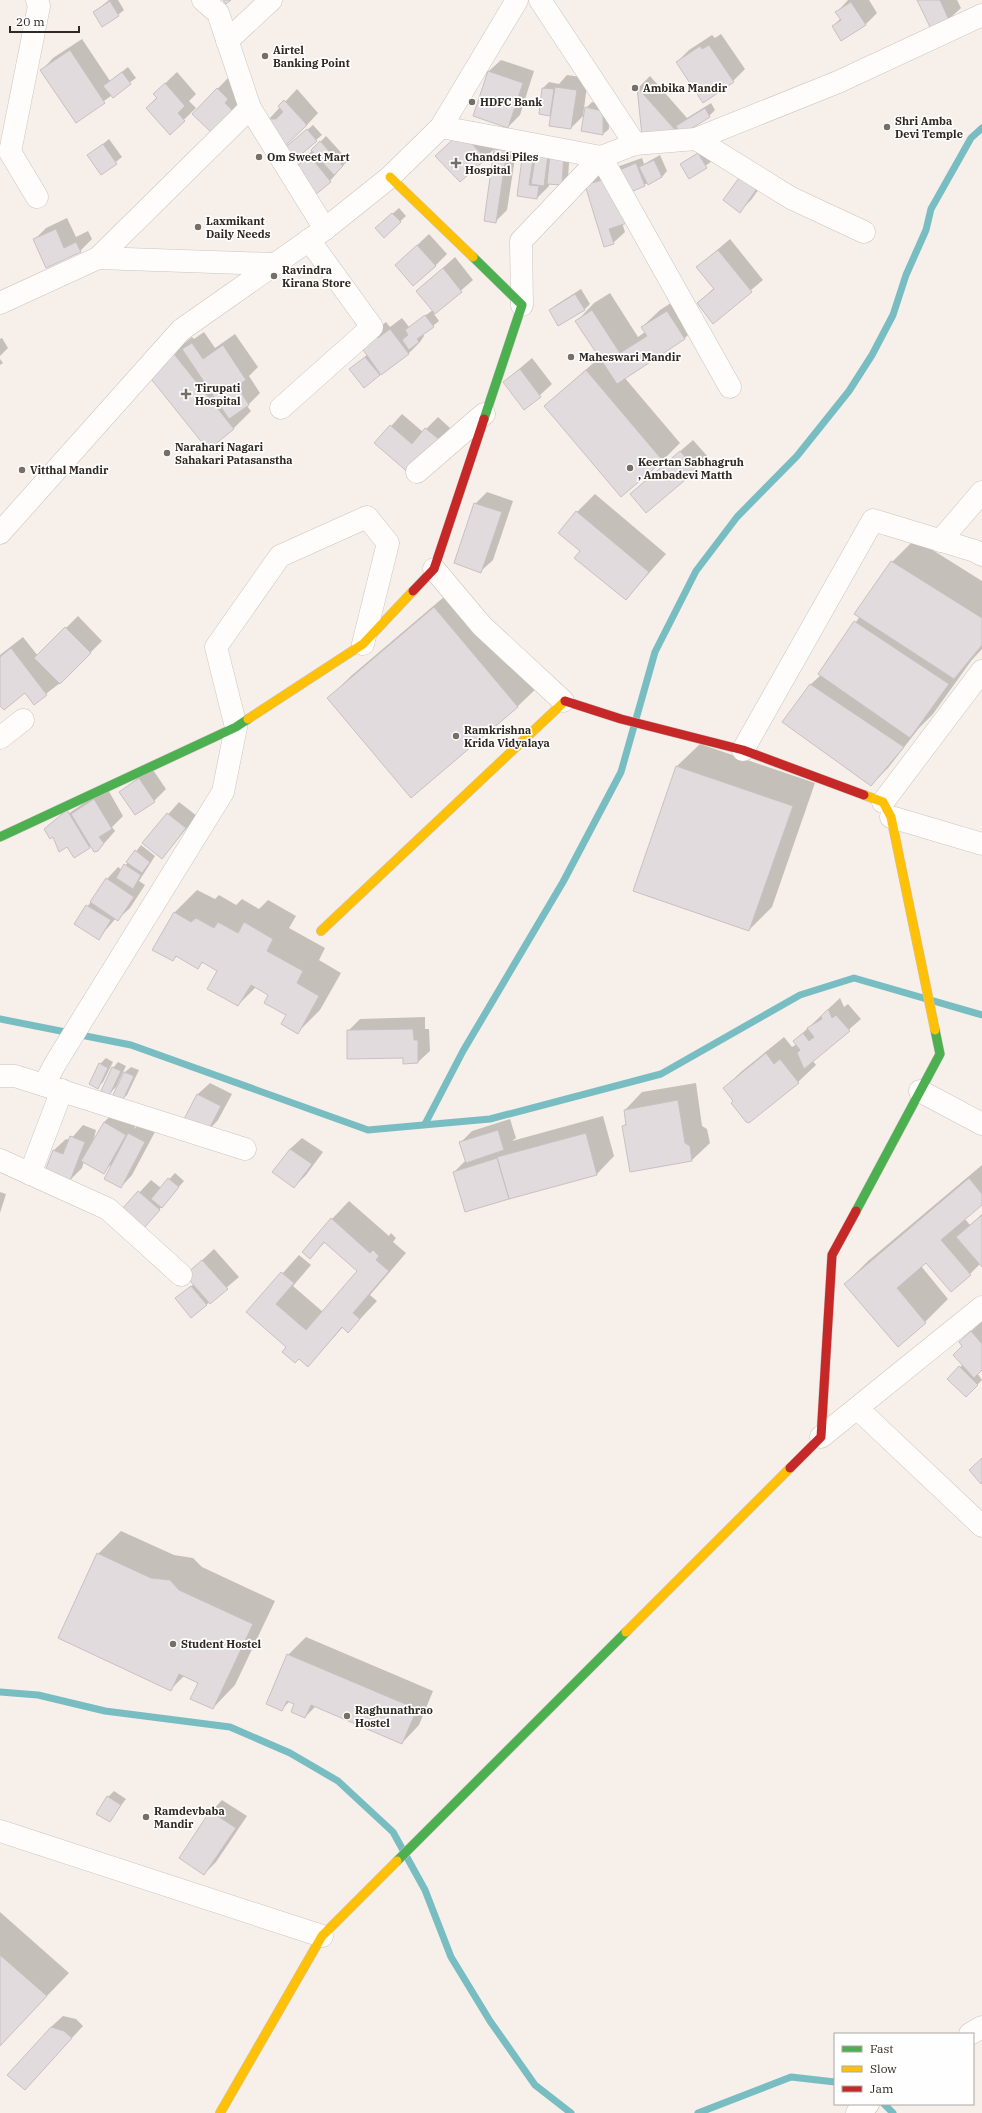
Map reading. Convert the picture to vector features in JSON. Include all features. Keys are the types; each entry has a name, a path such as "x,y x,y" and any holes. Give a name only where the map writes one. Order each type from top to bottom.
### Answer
{"street":[{"path":"37,197 10,152 39,6 38,0"},
{"path":"203,0 218,13 250,108 317,234 372,327 281,408"},
{"path":"227,41 271,0"},
{"path":"0,533 181,330 317,234 390,176 441,127 517,0"},
{"path":"540,0 635,144"},
{"path":"0,837 236,727 363,644 434,569 484,414 522,305 521,241 601,157 635,144 696,139 838,82 982,15"},
{"path":"0,303 98,258 250,108"},
{"path":"441,127 601,157 730,386"},
{"path":"696,139 791,198 864,232"},
{"path":"390,176 522,305"},
{"path":"98,258 274,264"},
{"path":"417,472 484,414"},
{"path":"940,541 982,492"},
{"path":"30,1174 53,1088 55,1064 223,792 236,727 216,647 280,556 367,517 388,543 363,644"},
{"path":"743,750 873,520 975,551 982,555"},
{"path":"434,569 482,626 564,701 621,719 743,750 887,810 982,844"},
{"path":"821,1437 832,1255 940,1054 887,810 982,671"},
{"path":"321,931 564,701"},
{"path":"0,738 23,720"},
{"path":"0,1076 16,1076 245,1149"},
{"path":"920,1091 982,1124"},
{"path":"0,1160 108,1209 181,1275"},
{"path":"220,2113 322,1936 821,1437 858,1409 982,1307"},
{"path":"858,1409 982,1526"},
{"path":"0,1831 322,1936"},
{"path":"972,2033 982,2027"},
{"path":"857,2113 867,2105"}],"building":[{"path":"223,0 231,0 226,4"},
{"path":"917,0 940,0 949,20 931,29"},
{"path":"110,1 119,16 102,27 93,12"},
{"path":"851,2 866,25 841,41 832,26 841,20 835,12"},
{"path":"709,45 734,82 703,103 676,62 700,46 702,49"},
{"path":"70,50 105,103 76,123 40,70"},
{"path":"488,71 523,83 508,128 473,116"},
{"path":"122,72 131,84 113,98 103,86"},
{"path":"165,83 185,106 178,113 185,121 170,135 146,108 157,98 153,94"},
{"path":"555,87 577,90 571,129 549,126"},
{"path":"637,87 677,132 642,136"},
{"path":"217,88 228,99 225,103 233,111 212,133 192,114"},
{"path":"542,88 554,89 550,116 539,114"},
{"path":"284,100 307,125 283,148 267,119 276,119 283,112 278,106"},
{"path":"585,107 603,111 603,135 581,131"},
{"path":"705,108 710,117 681,135 676,126"},
{"path":"307,129 317,141 292,162 282,150"},
{"path":"461,132 486,159 460,182 435,156"},
{"path":"320,141 343,166 334,175 311,150"},
{"path":"103,144 117,164 101,175 87,155"},
{"path":"494,149 507,150 496,223 484,221"},
{"path":"523,151 534,153 529,185 539,186 537,199 517,196"},
{"path":"536,153 548,155 544,186 531,184"},
{"path":"550,153 564,154 562,185 547,184"},
{"path":"698,153 707,168 689,179 680,164"},
{"path":"310,156 331,182 315,195 294,168"},
{"path":"654,160 662,177 648,185 639,167"},
{"path":"636,163 645,186 624,195 615,172"},
{"path":"741,175 758,187 740,213 723,200"},
{"path":"612,177 627,223 609,229 614,244 604,247 585,185"},
{"path":"392,213 401,222 384,238 375,228"},
{"path":"56,229 64,248 76,242 81,252 46,268 33,239"},
{"path":"417,245 436,266 413,286 395,265"},
{"path":"718,250 752,292 713,324 697,303 714,289 696,267"},
{"path":"443,268 462,292 435,314 416,291"},
{"path":"575,294 585,310 558,326 549,310"},
{"path":"592,310 620,353 647,336 641,327 667,311 685,339 617,384 575,321"},
{"path":"425,315 434,327 417,339 419,342 409,350 402,340 408,335 405,330"},
{"path":"390,329 409,354 381,375 359,344 374,333 378,338"},
{"path":"192,343 203,359 223,345 246,380 237,386 249,405 229,419 182,349"},
{"path":"174,354 234,429 208,450 148,375"},
{"path":"365,357 380,375 364,388 349,369"},
{"path":"520,369 541,397 524,410 503,382"},
{"path":"586,370 663,461 621,497 544,406"},
{"path":"390,425 412,444 425,428 440,440 410,474 374,443"},
{"path":"680,451 697,470 646,513 630,494"},
{"path":"474,503 502,512 481,573 454,563"},
{"path":"576,511 649,572 626,600 574,558 580,551 558,533"},
{"path":"891,561 982,618 982,645 954,679 854,614"},
{"path":"434,607 518,707 411,798 327,698"},
{"path":"854,621 949,684 910,738 818,674"},
{"path":"65,627 91,653 60,684 34,658"},
{"path":"11,648 47,695 34,705 25,693 4,710 0,706 0,657"},
{"path":"810,684 904,747 871,786 782,722"},
{"path":"676,766 793,806 749,931 633,891"},
{"path":"139,778 155,802 135,815 119,792"},
{"path":"94,799 112,829 99,837 104,843 98,851 94,852 71,814"},
{"path":"67,810 90,848 74,858 67,847 59,852 53,837 50,839 44,829"},
{"path":"167,813 186,828 162,859 142,843"},
{"path":"135,850 150,862 142,873 126,862"},
{"path":"124,864 141,875 133,889 116,878"},
{"path":"106,878 134,897 118,921 90,902"},
{"path":"86,905 111,920 99,940 74,924"},
{"path":"174,912 191,922 196,918 214,928 218,922 238,933 244,922 273,939 267,951 303,971 297,983 319,996 298,1034 281,1024 286,1015 264,1003 268,995 251,985 238,1006 207,989 217,971 202,962 198,969 176,956 173,961 152,950"},
{"path":"828,1009 832,1018 836,1015 850,1031 804,1069 797,1053 800,1050 793,1041 803,1033 809,1041 814,1037 807,1028 822,1019 821,1016"},
{"path":"413,1029 414,1040 418,1040 418,1063 403,1064 403,1058 347,1059 347,1030"},
{"path":"766,1053 774,1064 780,1059 799,1083 749,1123 746,1122 731,1103 733,1101 723,1088"},
{"path":"99,1063 108,1068 98,1089 89,1084"},
{"path":"112,1067 121,1071 109,1096 101,1091"},
{"path":"124,1072 134,1076 122,1102 112,1097"},
{"path":"197,1094 221,1106 207,1133 183,1121"},
{"path":"678,1100 685,1143 690,1146 692,1161 630,1172 622,1126 626,1125 624,1110"},
{"path":"104,1122 126,1135 104,1174 81,1161"},
{"path":"498,1130 504,1150 466,1163 459,1142"},
{"path":"128,1133 145,1142 121,1188 104,1179"},
{"path":"586,1133 597,1175 509,1199 497,1157"},
{"path":"70,1136 85,1142 70,1181 45,1171 53,1150 63,1154"},
{"path":"290,1149 312,1164 294,1188 272,1172"},
{"path":"497,1158 509,1199 465,1212 453,1172"},
{"path":"168,1178 179,1187 162,1208 151,1199"},
{"path":"969,1178 982,1194 982,1205 941,1240 971,1275 951,1292 926,1263 897,1288 926,1323 898,1347 844,1284"},
{"path":"138,1191 160,1210 144,1228 122,1209"},
{"path":"982,1215 982,1267 956,1237"},
{"path":"331,1218 370,1253 373,1250 379,1256 376,1260 389,1271 353,1313 360,1319 348,1333 342,1327 308,1367 299,1359 295,1363 282,1352 286,1347 246,1312 281,1272 294,1283 276,1304 306,1330 357,1271 324,1242 310,1259 302,1252"},
{"path":"202,1260 228,1289 210,1304 185,1275"},
{"path":"191,1286 207,1305 191,1318 175,1298"},
{"path":"971,1331 982,1344 982,1370 974,1378 953,1355 962,1346 959,1342"},
{"path":"959,1366 978,1385 966,1397 947,1379"},
{"path":"982,1458 982,1483 981,1484 969,1470"},
{"path":"97,1553 151,1578 170,1580 179,1590 253,1624 213,1709 190,1699 198,1683 179,1674 171,1691 58,1638"},
{"path":"287,1654 417,1709 402,1744 311,1705 305,1718 291,1712 294,1704 287,1701 282,1711 266,1704"},
{"path":"107,1796 121,1805 110,1822 96,1814"},
{"path":"210,1811 236,1828 204,1875 179,1858"},
{"path":"0,1955 47,1996 0,2046"},
{"path":"51,2027 64,2031 72,2038 25,2090 7,2075"}],"waterway":[{"path":"425,1124 463,1051 563,882 621,772 655,652 696,571 737,517 797,456 849,391 872,355 893,315 906,275 926,230 931,209 971,138 982,128"},
{"path":"0,1019 131,1045 368,1130 490,1119 661,1074 800,995 854,978 982,1015"},
{"path":"0,1692 38,1695 105,1711 230,1727 290,1753 338,1781 393,1832 425,1890 451,1957 490,2021 535,2085 571,2113"},
{"path":"698,2113 791,2077 834,2082"},
{"path":"885,2105 893,2113"}],"traffic: fast":[{"path":"473,257 522,305 484,419"},
{"path":"0,837 236,727 248,719"},
{"path":"856,1211 940,1054 935,1030"},
{"path":"397,1861 626,1632"}],"traffic: slow":[{"path":"390,177 473,257"},
{"path":"248,719 363,644 413,591"},
{"path":"321,931 565,701"},
{"path":"864,795 883,802 891,817 935,1030"},
{"path":"626,1632 790,1468"},
{"path":"220,2113 322,1936 397,1861"}],"traffic: jam":[{"path":"413,591 434,569 484,419"},
{"path":"565,701 621,719 743,750 864,795"},
{"path":"790,1468 821,1437 832,1255 856,1211"}],"place":[{"name":"Airtel Banking Point","path":"265,56"},
{"name":"Ambika Mandir","path":"635,88"},
{"name":"HDFC Bank","path":"472,102"},
{"name":"Shri Amba Devi Temple","path":"887,127"},
{"name":"Om Sweet Mart","path":"259,157"},
{"name":"Chandsi Piles Hospital","path":"456,163"},
{"name":"Laxmikant Daily Needs","path":"198,227"},
{"name":"Ravindra Kirana Store","path":"274,276"},
{"name":"Maheswari Mandir","path":"571,357"},
{"name":"Tirupati Hospital","path":"186,394"},
{"name":"Narahari Nagari Sahakari Patasanstha","path":"167,453"},
{"name":"Keertan Sabhagruh , Ambadevi Matth","path":"630,468"},
{"name":"Vitthal Mandir","path":"22,470"},
{"name":"Ramkrishna Krida Vidyalaya","path":"456,736"},
{"name":"Student Hostel","path":"173,1644"},
{"name":"Raghunathrao Hostel","path":"347,1716"},
{"name":"Ramdevbaba Mandir","path":"146,1817"}]}
